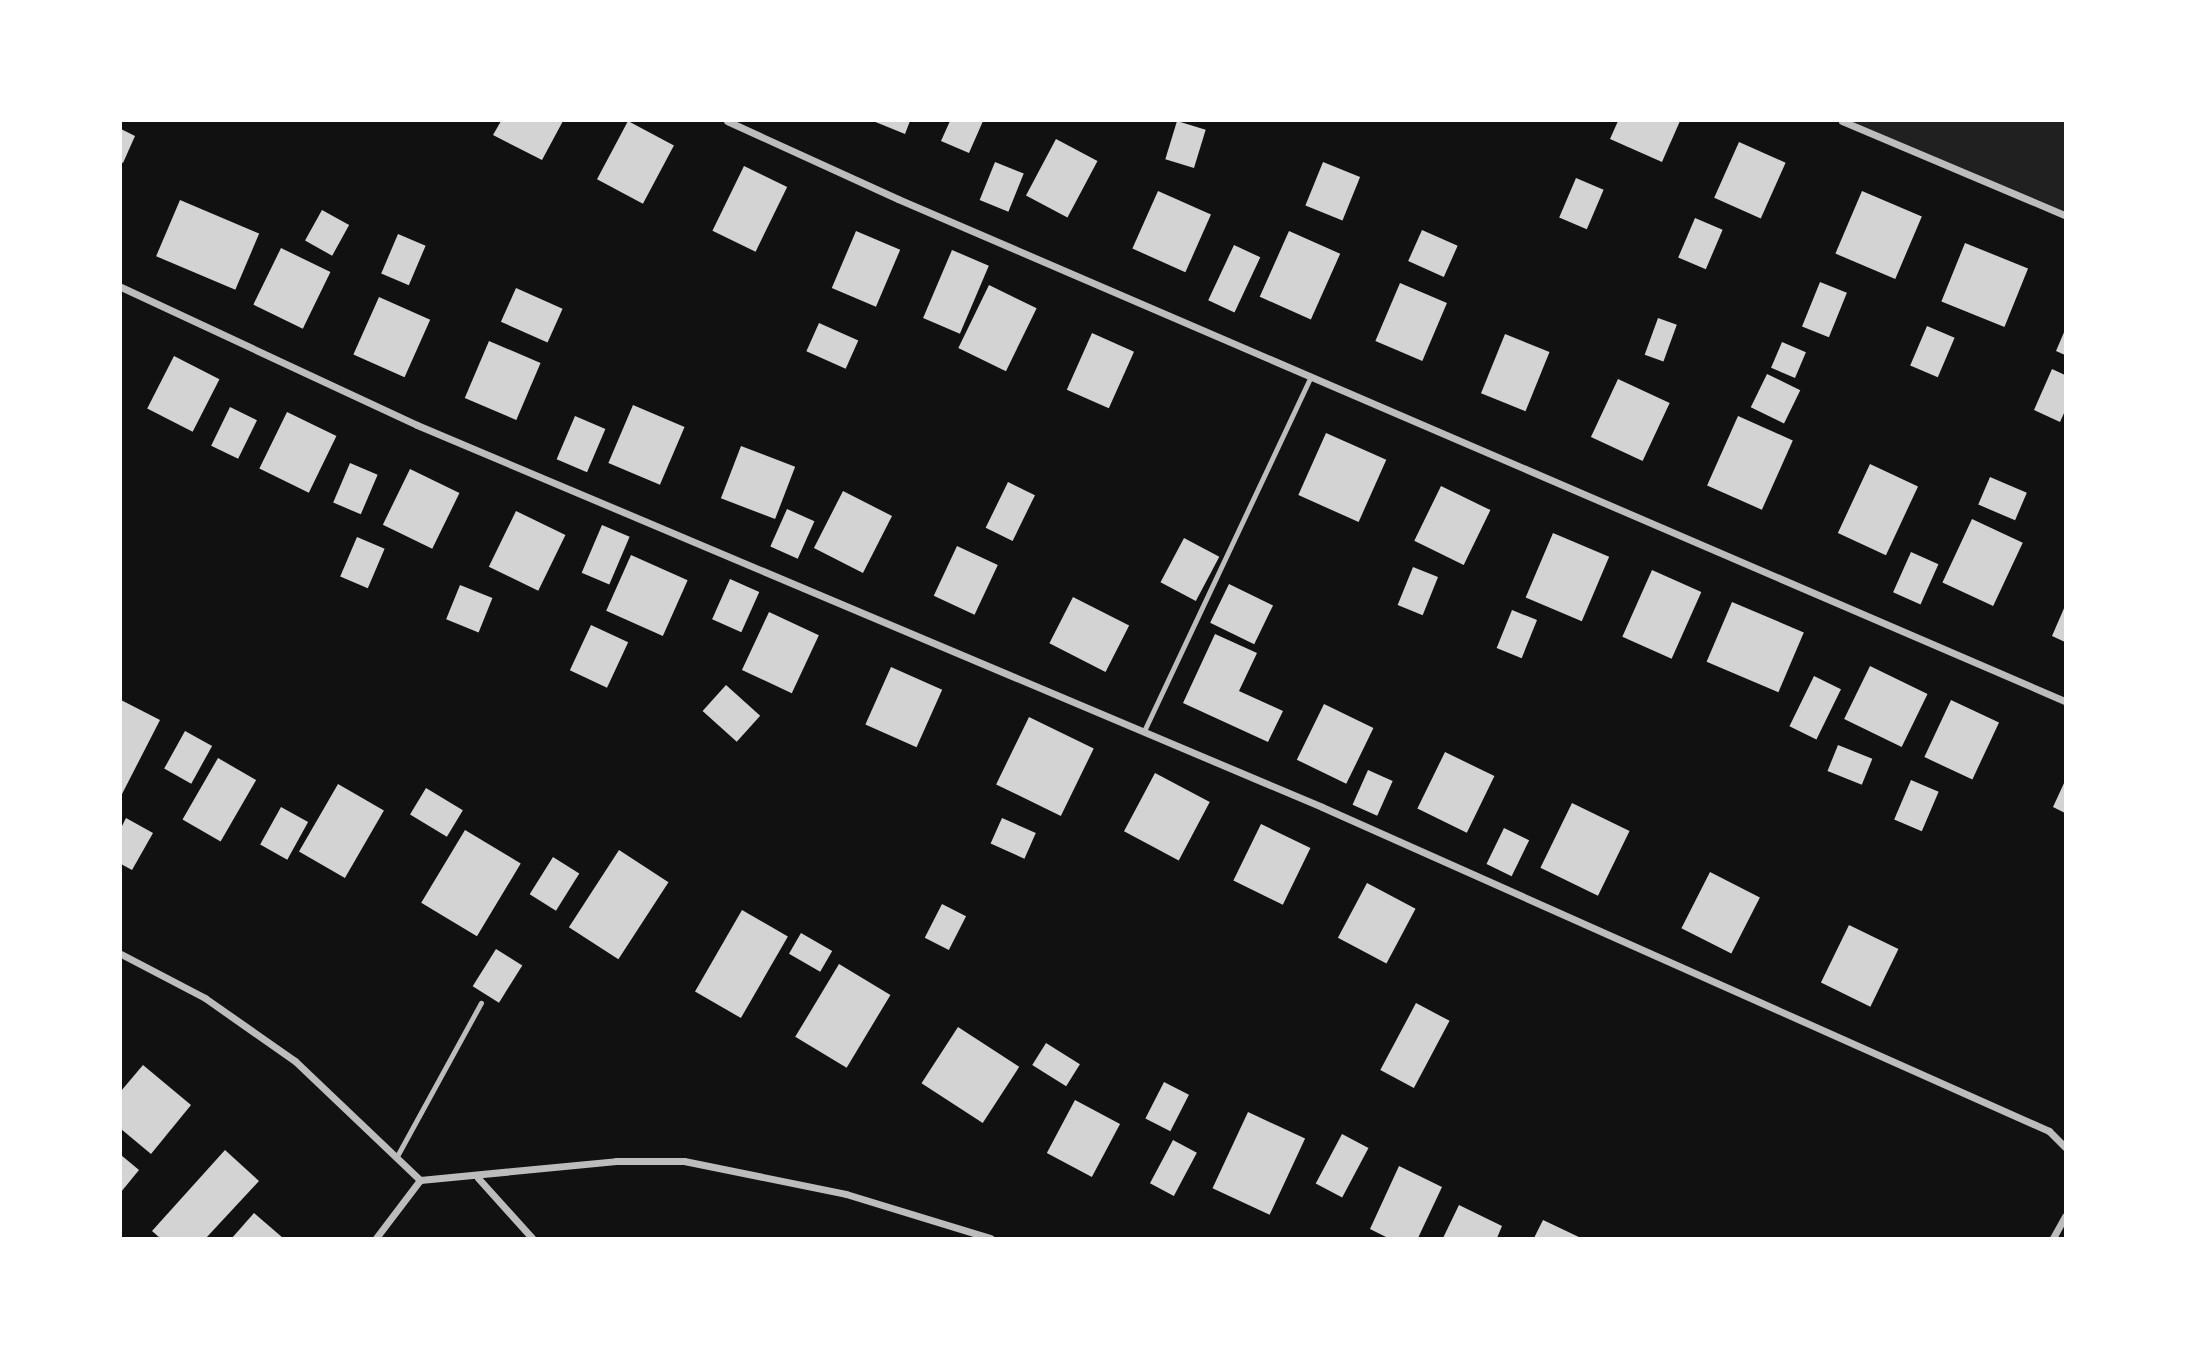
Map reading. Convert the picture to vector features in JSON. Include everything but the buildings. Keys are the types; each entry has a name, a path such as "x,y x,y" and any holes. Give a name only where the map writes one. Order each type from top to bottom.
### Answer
{"street":[{"path":"727,121 2065,701"},
{"path":"1842,121 2065,215"},
{"path":"121,287 417,425 1144,731 2049,1131 2065,1147"},
{"path":"121,954 205,998 295,1061 420,1180 478,1178 616,1161 684,1161 846,1194 990,1238"},
{"path":"478,1178 532,1238"},
{"path":"376,1238 420,1180"},
{"path":"2053,1238 2065,1216"}],"lane":[{"path":"1144,731 1311,376"},
{"path":"396,1158 481,1003"}],"shaded area":[{"path":"1842,121 2065,121 2065,215"}]}
